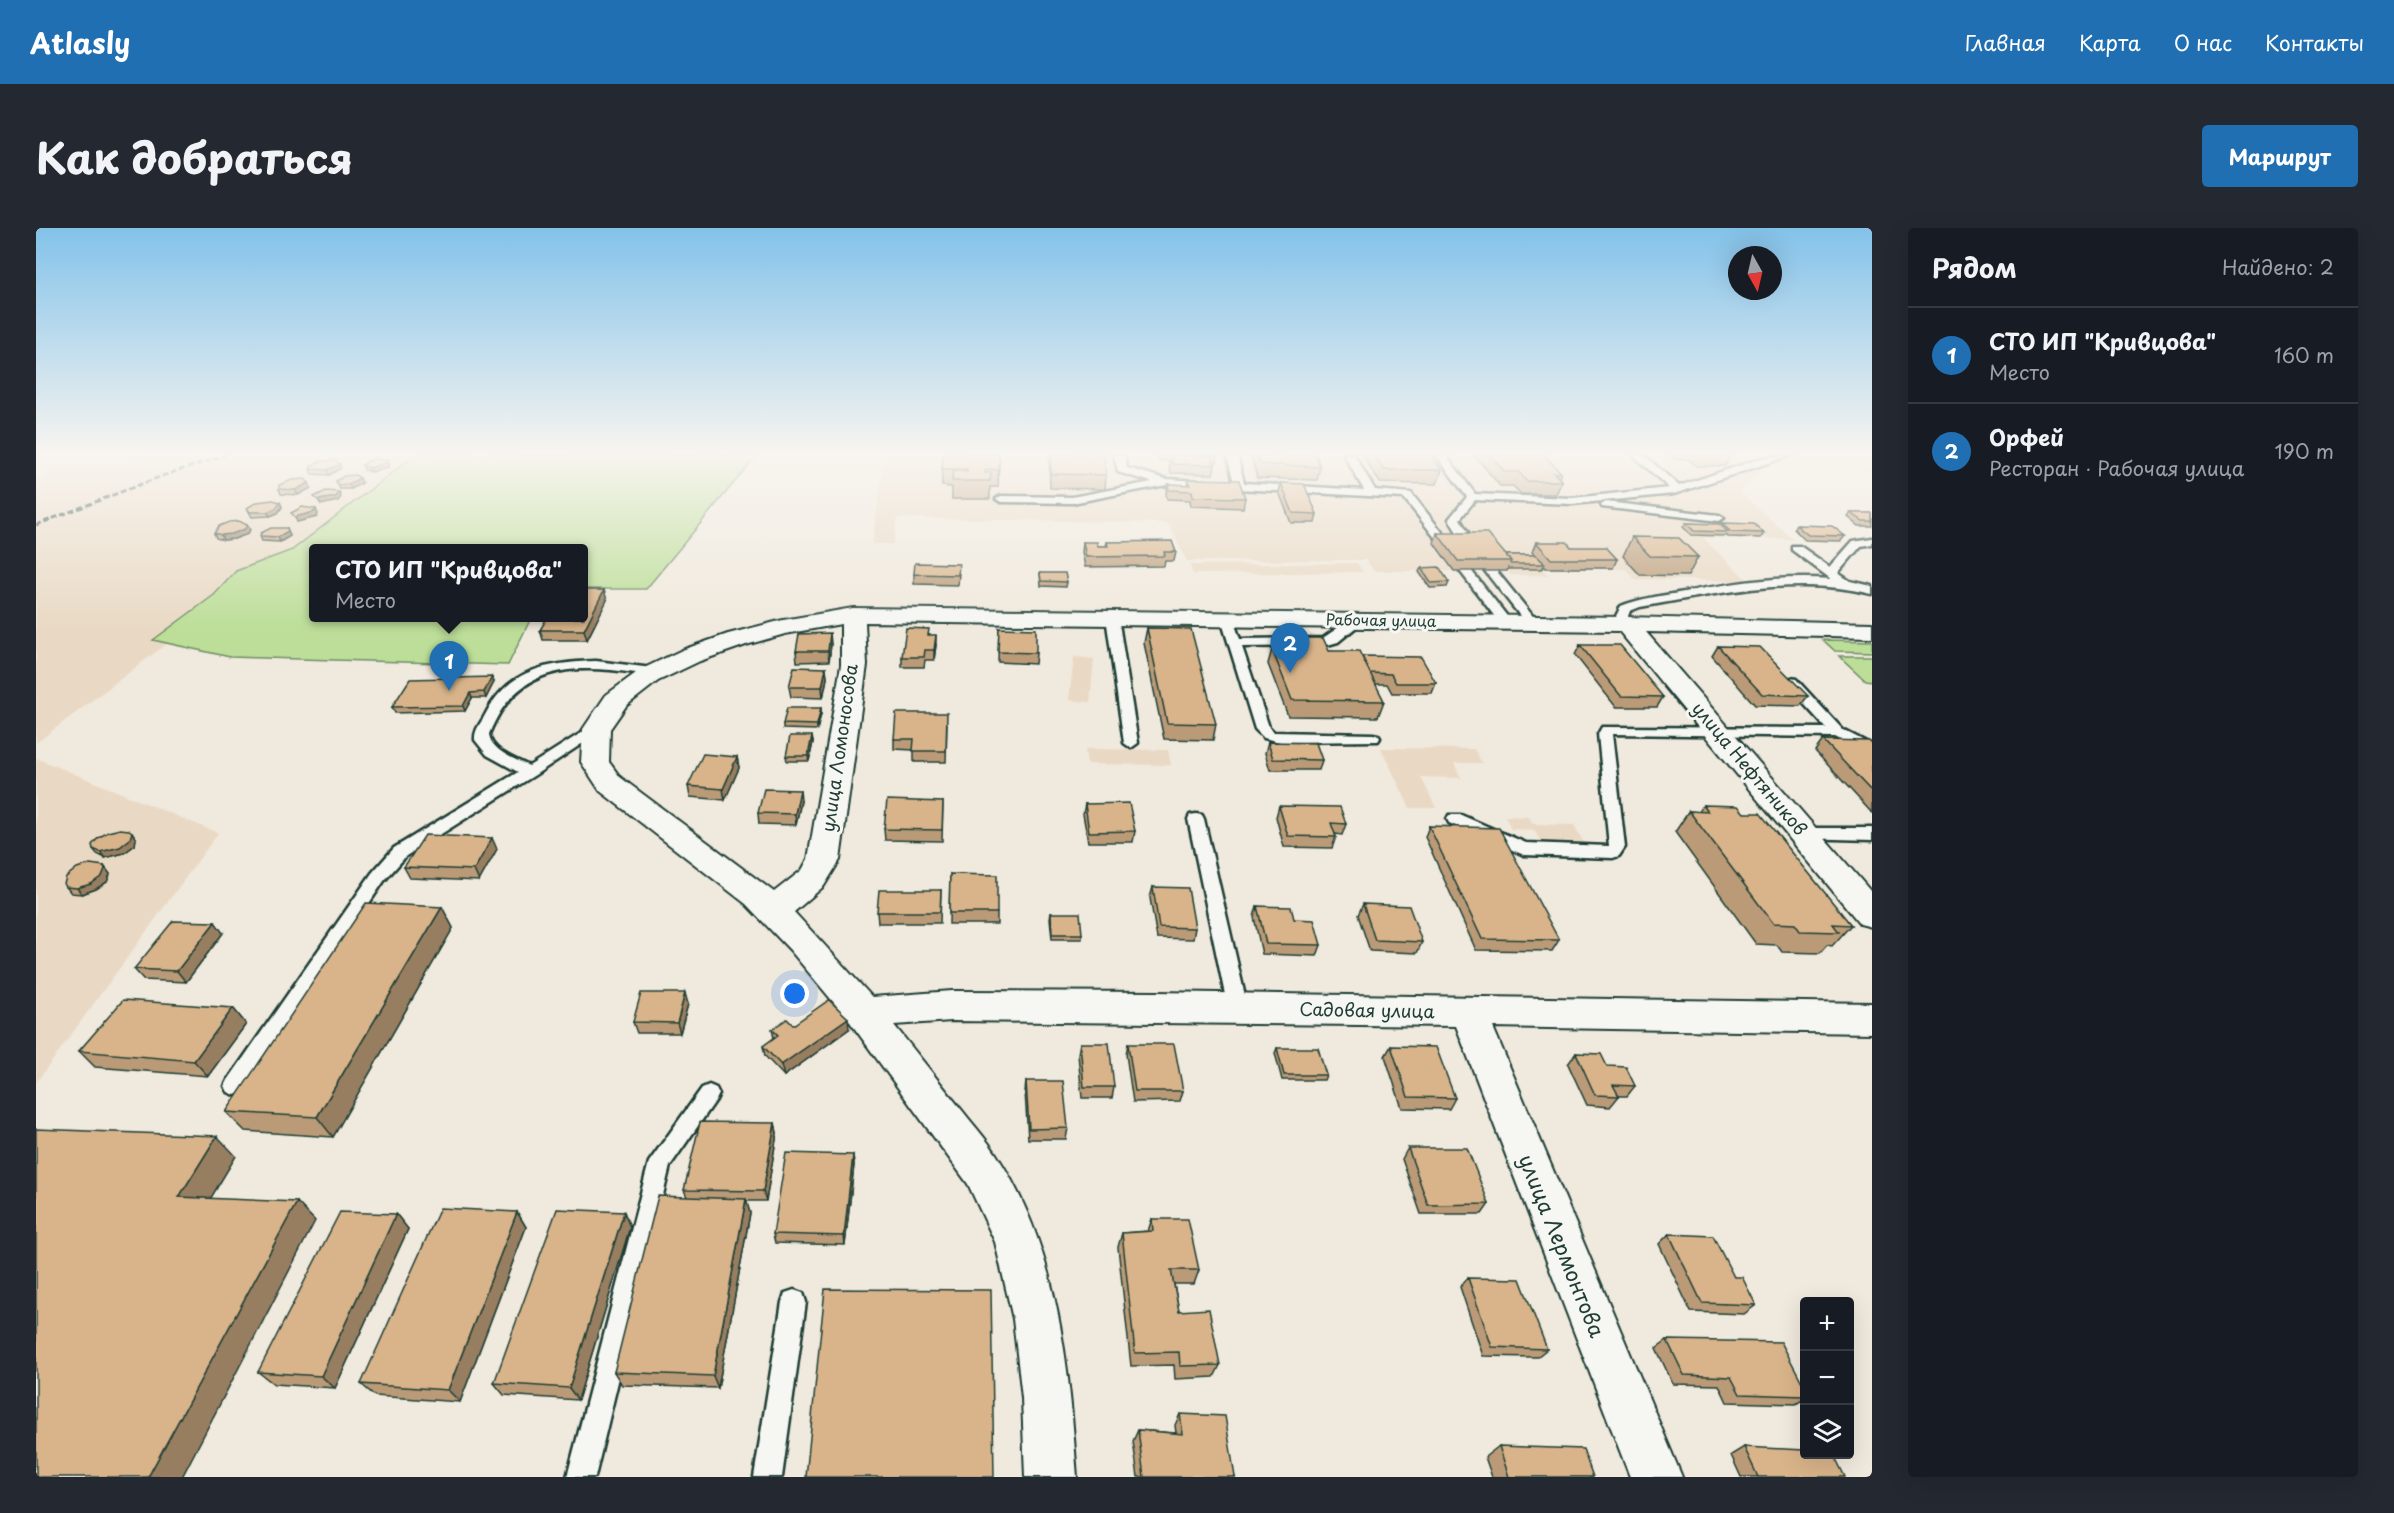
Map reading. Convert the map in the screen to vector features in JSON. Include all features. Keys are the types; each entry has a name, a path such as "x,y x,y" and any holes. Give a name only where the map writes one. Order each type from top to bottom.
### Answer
{"street":[{"name":"Рабочая улица","path":"853,615 1506,622 1872,630"},
{"path":"853,615 821,618 762,632 687,657 655,672 631,687 600,719 593,742 596,763 610,784 758,896 802,941 863,1011 983,1170 998,1195 1009,1221 1026,1272 1039,1334 1047,1405 1051,1477"},
{"name":"улица Ломоносова","path":"772,911 813,878 824,860 854,664 853,615"},
{"name":"улица Нефтяников","path":"1626,624 1872,915"},
{"name":"Садовая улица","path":"863,1011 952,1006 1872,1018"},
{"name":"улица Лермонтова","path":"1469,1013 1656,1477"}],"lane":[{"path":"1421,513 1444,542"},
{"path":"1459,513 1454,519 1468,542"},
{"path":"1678,513 1719,518"},
{"path":"1831,573 1857,543 1872,541"},
{"path":"1796,548 1847,584"},
{"path":"1466,571 1506,622"},
{"path":"1491,571 1532,623"},
{"path":"1626,624 1623,616 1625,609 1637,604 1759,584 1847,584 1872,590"},
{"path":"1112,617 1131,743"},
{"path":"1227,619 1262,729 1269,735 1280,738 1373,738"},
{"path":"1235,643 1310,644 1324,642 1333,639 1356,621"},
{"path":"530,772 491,752 483,743 482,734 502,696 513,686 527,677 586,664 616,665 655,672"},
{"path":"1780,671 1838,733 1872,751"},
{"path":"235,1086 378,876 400,852 597,729"},
{"path":"1455,819 1524,849 1613,852 1617,847 1605,734 1607,730 1838,733"},
{"path":"1196,819 1238,1009"},
{"path":"1804,834 1872,834"},
{"path":"580,1477 660,1162 709,1094"},
{"path":"768,1477 794,1302"}],"shaded area":[{"path":"36,513 338,513 36,743"},
{"path":"876,513 1763,513 1793,539 1703,538 1748,581 1635,579 1626,569 1543,569 1547,575 1511,575 1507,571 1374,571 1366,560 1187,561 1168,523 897,518 893,544 872,544"},
{"path":"1357,563 1363,572 1193,574 1190,565"},
{"path":"1074,657 1094,659 1090,702 1069,700"},
{"path":"1381,748 1474,749 1482,763 1454,763 1461,778 1421,777 1436,808 1410,808"},
{"path":"1085,749 1168,750 1171,765 1087,764"},
{"path":"36,758 218,833 36,1083"},
{"path":"1505,816 1529,817 1533,824 1574,825 1584,843 1541,842 1534,830 1511,829"}],"green space":[{"path":"340,513 709,513 646,589 588,589 588,544 309,544 309,622 529,622 508,665 230,657 153,640 214,595 236,571 292,550"},
{"path":"1823,640 1872,641 1872,652 1835,651"},
{"path":"1839,656 1872,656 1872,681 1865,680"}],"building":[{"path":"291,513 309,513 295,517"},
{"path":"1851,513 1872,513 1872,521 1863,521"},
{"path":"239,521 247,525 245,529 232,534 214,533 219,526"},
{"path":"1686,523 1719,524 1728,532 1694,531"},
{"path":"1721,523 1754,524 1764,533 1731,532"},
{"path":"1796,525 1832,526 1845,536 1808,535"},
{"path":"271,528 287,528 288,531 278,537 260,536 261,533"},
{"path":"1437,533 1487,533 1511,561 1458,561"},
{"path":"1632,537 1679,538 1698,557 1650,556"},
{"path":"1172,541 1176,552 1164,552 1165,556 1086,557 1083,542 1097,542 1098,546 1108,546 1107,542"},
{"path":"1536,542 1567,542 1571,547 1606,547 1617,559 1551,559"},
{"path":"1506,555 1536,555 1545,564 1511,564"},
{"path":"915,563 959,564 958,575 914,574"},
{"path":"1439,567 1449,582 1431,583 1421,568"},
{"path":"1040,573 1065,573 1067,582 1041,581"},
{"path":"588,590 604,590 588,622"},
{"path":"545,622 588,622 584,630 540,630"},
{"path":"906,628 929,629 928,635 936,635 934,650 925,650 924,657 902,657"},
{"path":"999,628 1036,629 1036,653 998,652"},
{"path":"1147,628 1191,629 1216,724 1167,723"},
{"path":"830,633 828,651 796,651 799,634"},
{"path":"1296,638 1323,638 1329,651 1359,651 1384,701 1292,700 1272,649 1300,649"},
{"path":"1580,645 1620,645 1663,697 1621,696"},
{"path":"1718,646 1760,647 1808,696 1762,694"},
{"path":"1362,656 1421,657 1436,683 1396,683 1391,674 1370,673"},
{"path":"794,667 826,668 822,687 789,687"},
{"path":"492,677 484,692 470,693 463,706 392,707 410,679"},
{"path":"787,708 821,708 817,725 783,724"},
{"path":"896,713 947,713 946,751 913,751 914,739 894,739"},
{"path":"790,736 812,736 808,756 786,756"},
{"path":"1823,740 1869,741 1872,744 1872,792"},
{"path":"1268,742 1316,743 1322,760 1273,759"},
{"path":"703,754 737,757 723,789 688,786"},
{"path":"764,789 800,790 795,814 758,813"},
{"path":"887,800 943,802 942,830 884,829"},
{"path":"1129,803 1135,831 1089,832 1085,804"},
{"path":"1703,805 1738,806 1744,813 1760,813 1851,925 1833,924 1839,932 1800,931 1795,924 1773,923 1689,811 1708,812"},
{"path":"1279,806 1340,807 1346,824 1331,823 1336,837 1288,836"},
{"path":"1429,826 1499,828 1559,940 1482,939"},
{"path":"120,829 132,832 130,839 120,847 100,852 93,849 92,845 98,838"},
{"path":"425,835 492,838 474,870 404,867"},
{"path":"90,864 104,866 102,876 91,884 77,888 66,887 64,884 66,877 77,868"},
{"path":"950,874 997,875 997,913 949,913"},
{"path":"1153,887 1188,888 1195,928 1159,927"},
{"path":"879,890 941,890 940,912 877,912"},
{"path":"366,903 442,907 317,1117 226,1112"},
{"path":"1363,904 1409,906 1422,942 1375,940"},
{"path":"1257,906 1291,907 1294,919 1314,920 1321,945 1266,944"},
{"path":"1051,913 1080,913 1082,934 1052,934"},
{"path":"173,921 215,922 177,971 134,969"},
{"path":"641,993 685,993 677,1023 633,1022"},
{"path":"123,1000 233,1008 194,1061 79,1051"},
{"path":"829,1000 848,1018 781,1065 763,1046 778,1035 772,1029 787,1019 793,1025"},
{"path":"1080,1043 1109,1043 1114,1087 1084,1087"},
{"path":"1128,1044 1174,1044 1183,1091 1135,1091"},
{"path":"1391,1046 1436,1047 1455,1098 1408,1097"},
{"path":"1277,1048 1318,1048 1326,1075 1284,1075"},
{"path":"1576,1053 1601,1054 1607,1066 1626,1067 1635,1086 1613,1085 1619,1096 1595,1095"},
{"path":"1026,1081 1063,1081 1068,1128 1029,1129"},
{"path":"700,1122 775,1123 763,1191 684,1190"},
{"path":"36,1129 217,1136 179,1197 297,1202 148,1477 36,1477"},
{"path":"1408,1148 1467,1148 1489,1204 1428,1205"},
{"path":"786,1153 853,1155 844,1236 773,1234"},
{"path":"658,1196 746,1199 713,1376 614,1372"},
{"path":"440,1208 517,1212 448,1390 361,1384"},
{"path":"557,1209 624,1212 569,1388 494,1383"},
{"path":"340,1212 396,1214 321,1376 258,1372"},
{"path":"1152,1219 1188,1219 1199,1270 1171,1270 1179,1311 1209,1309 1220,1365 1180,1366 1179,1352 1135,1353 1122,1233 1153,1231"},
{"path":"1669,1234 1713,1236 1734,1277 1742,1277 1756,1305 1702,1303"},
{"path":"1468,1278 1520,1279 1547,1349 1492,1347"},
{"path":"825,1289 991,1290 994,1477 806,1477"},
{"path":"1667,1340 1781,1342 1800,1378 1800,1396 1740,1394 1731,1377 1684,1375"},
{"path":"1180,1414 1225,1416 1235,1477 1144,1477 1138,1430 1183,1434"},
{"path":"1499,1446 1583,1449 1593,1477 1509,1477"},
{"path":"1744,1447 1800,1450 1800,1459 1836,1459 1845,1477 1758,1477"}],"railway":[{"path":"36,525 66,513"}],"place":[{"name":"Орфей","path":"1290,673"},
{"name":"СТО ИП \"Кривцова\"","path":"449,691"}]}
